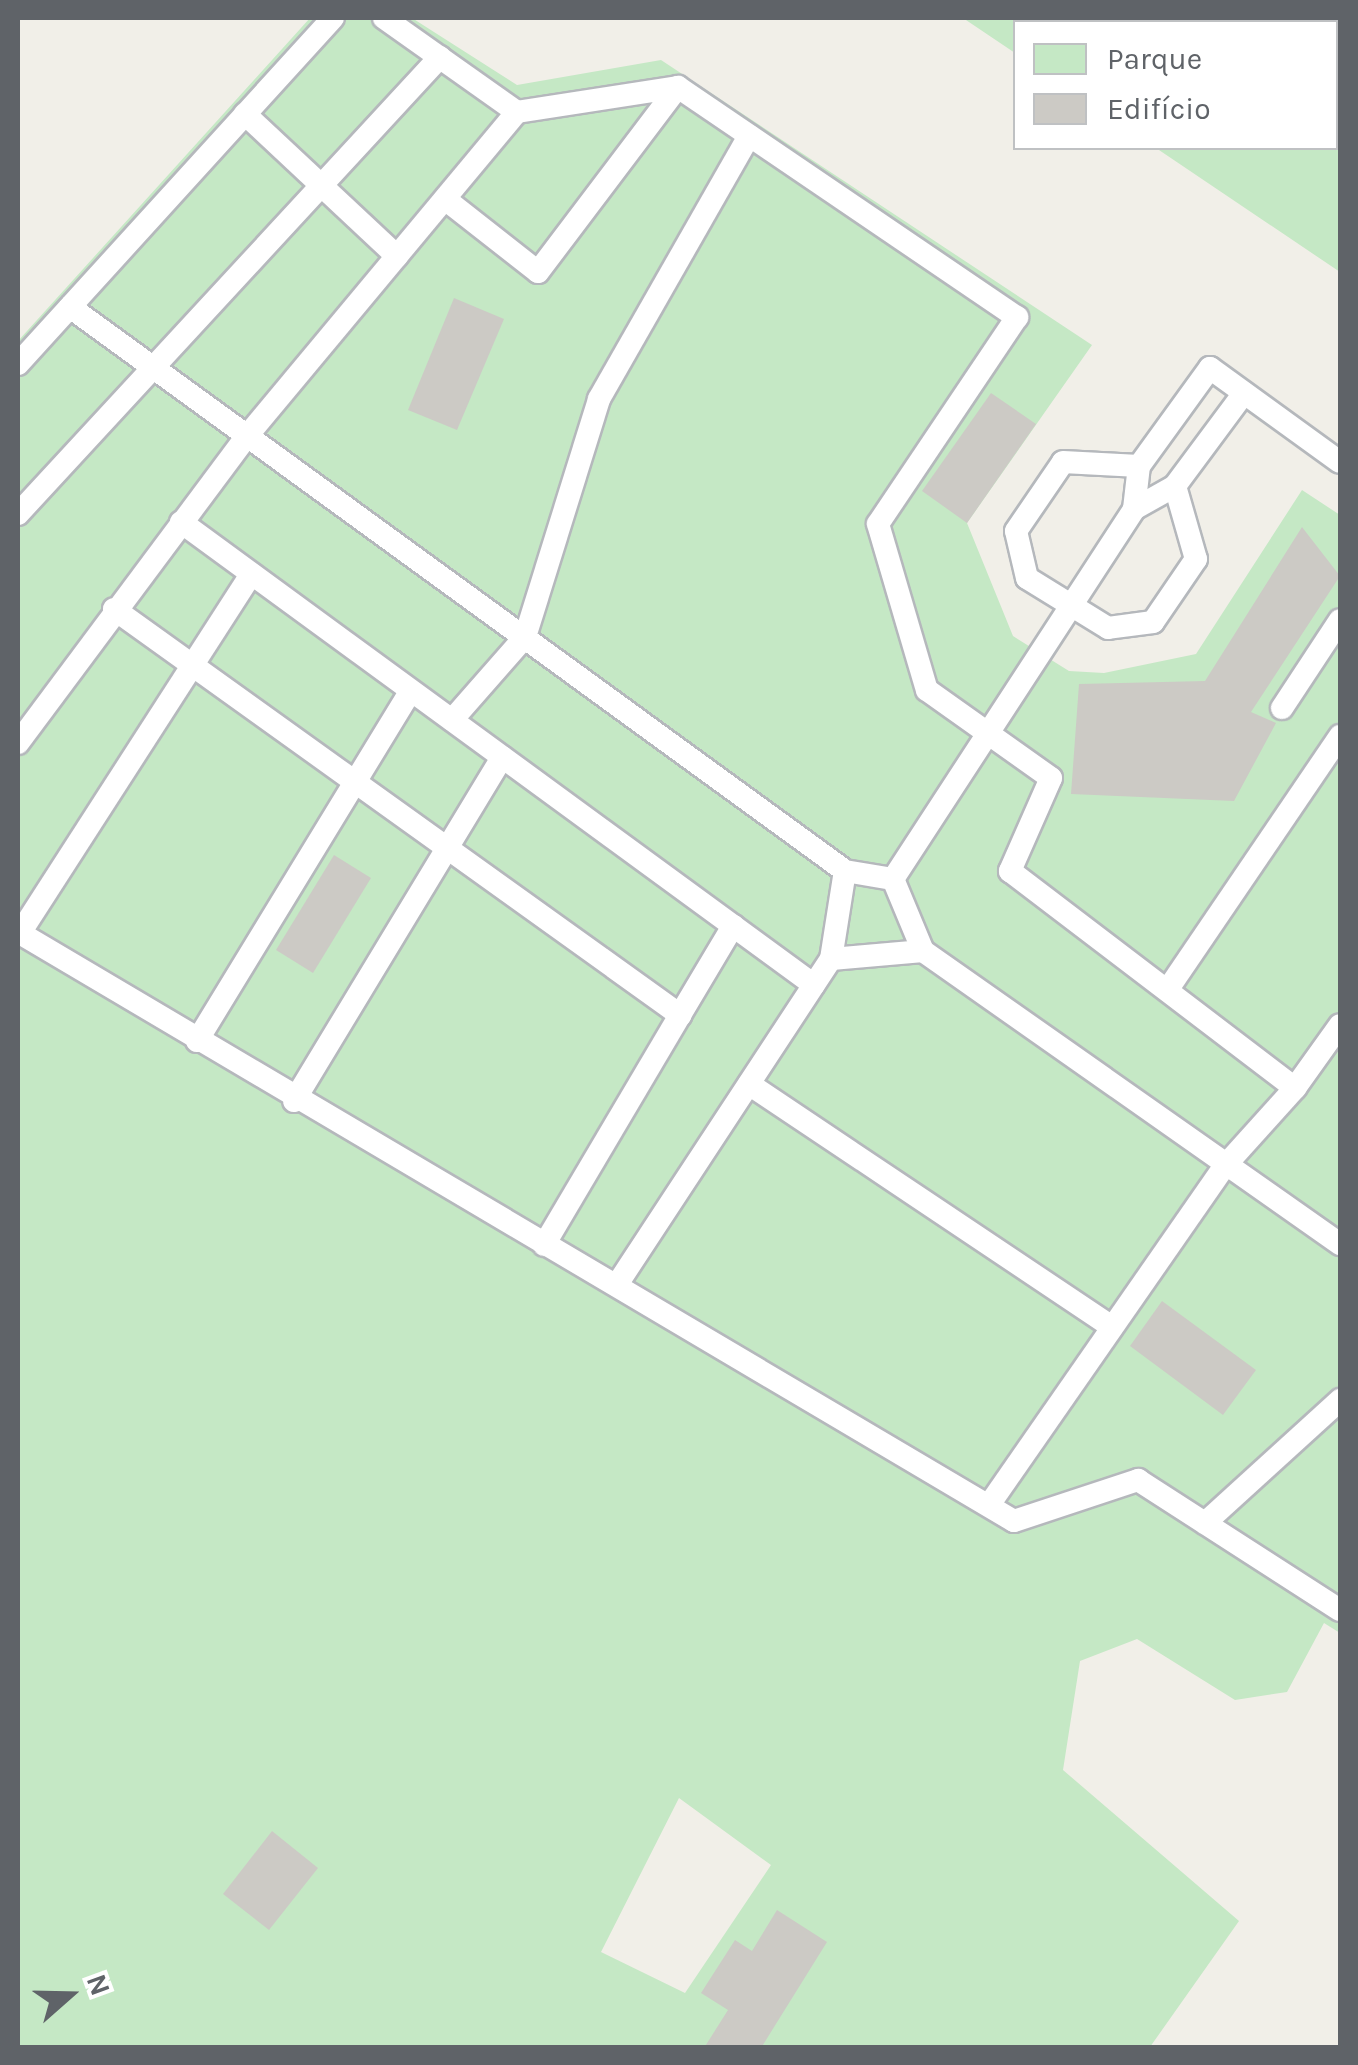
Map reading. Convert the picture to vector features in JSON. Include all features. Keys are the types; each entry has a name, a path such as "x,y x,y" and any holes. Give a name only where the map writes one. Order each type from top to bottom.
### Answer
{"lane":[{"path":"18,364 333,18"},
{"path":"384,18 517,112"},
{"path":"18,514 150,361 440,58"},
{"path":"445,198 538,272 678,87"},
{"path":"18,743 247,436 517,112 678,87 1017,317 878,524 927,690 1051,778 1010,872 1295,1088"},
{"path":"245,114 398,256"},
{"path":"452,720 524,637 600,398 748,136"},
{"path":"70,306 845,870 893,879"},
{"path":"1134,509 1139,466 1210,368 1340,462"},
{"path":"893,879 1134,509 1175,486 1244,393"},
{"path":"1139,466 1064,462 1016,530 1027,578 1108,628 1153,622 1196,559 1175,486"},
{"path":"181,522 814,985"},
{"path":"251,574 18,932 294,1101 618,1284 1014,1521 1138,1480 1340,1610"},
{"path":"114,610 680,1015"},
{"path":"1282,708 1340,620"},
{"path":"198,1041 411,691"},
{"path":"1168,988 1340,736"},
{"path":"294,1101 442,847 502,757"},
{"path":"618,1284 831,958 845,870"},
{"path":"893,879 923,951 1223,1168 1340,1244"},
{"path":"544,1245 733,926"},
{"path":"831,958 923,951"},
{"path":"989,1506 1223,1168 1295,1088 1340,1025"},
{"path":"749,1084 1112,1327"},
{"path":"1205,1524 1340,1400"}],"green space":[{"path":"310,18 412,18 517,85 661,60 1092,345 967,523 1013,636 1069,671 1104,673 1196,654 1302,490 1340,515 1340,1633 1324,1623 1287,1692 1235,1700 1137,1639 1080,1661 1063,1770 1239,1921 1150,2047 18,2048 18,341","holes":["679,1798 771,1865 685,1993 601,1952"]},
{"path":"963,18 1340,18 1340,272 1159,150 1338,150 1338,20 1013,20 1013,52"}],"building":[{"path":"454,298 504,319 457,430 408,410"},
{"path":"991,393 1036,424 967,523 922,491"},
{"path":"1302,527 1340,576 1251,712 1276,723 1234,801 1071,794 1079,684 1205,681"},
{"path":"334,855 371,878 313,973 276,950"},
{"path":"1162,1301 1256,1370 1223,1415 1130,1346"},
{"path":"272,1831 318,1868 269,1930 223,1894"},
{"path":"777,1910 827,1942 761,2048 704,2048 728,2010 701,1993 735,1940 752,1951"}]}
